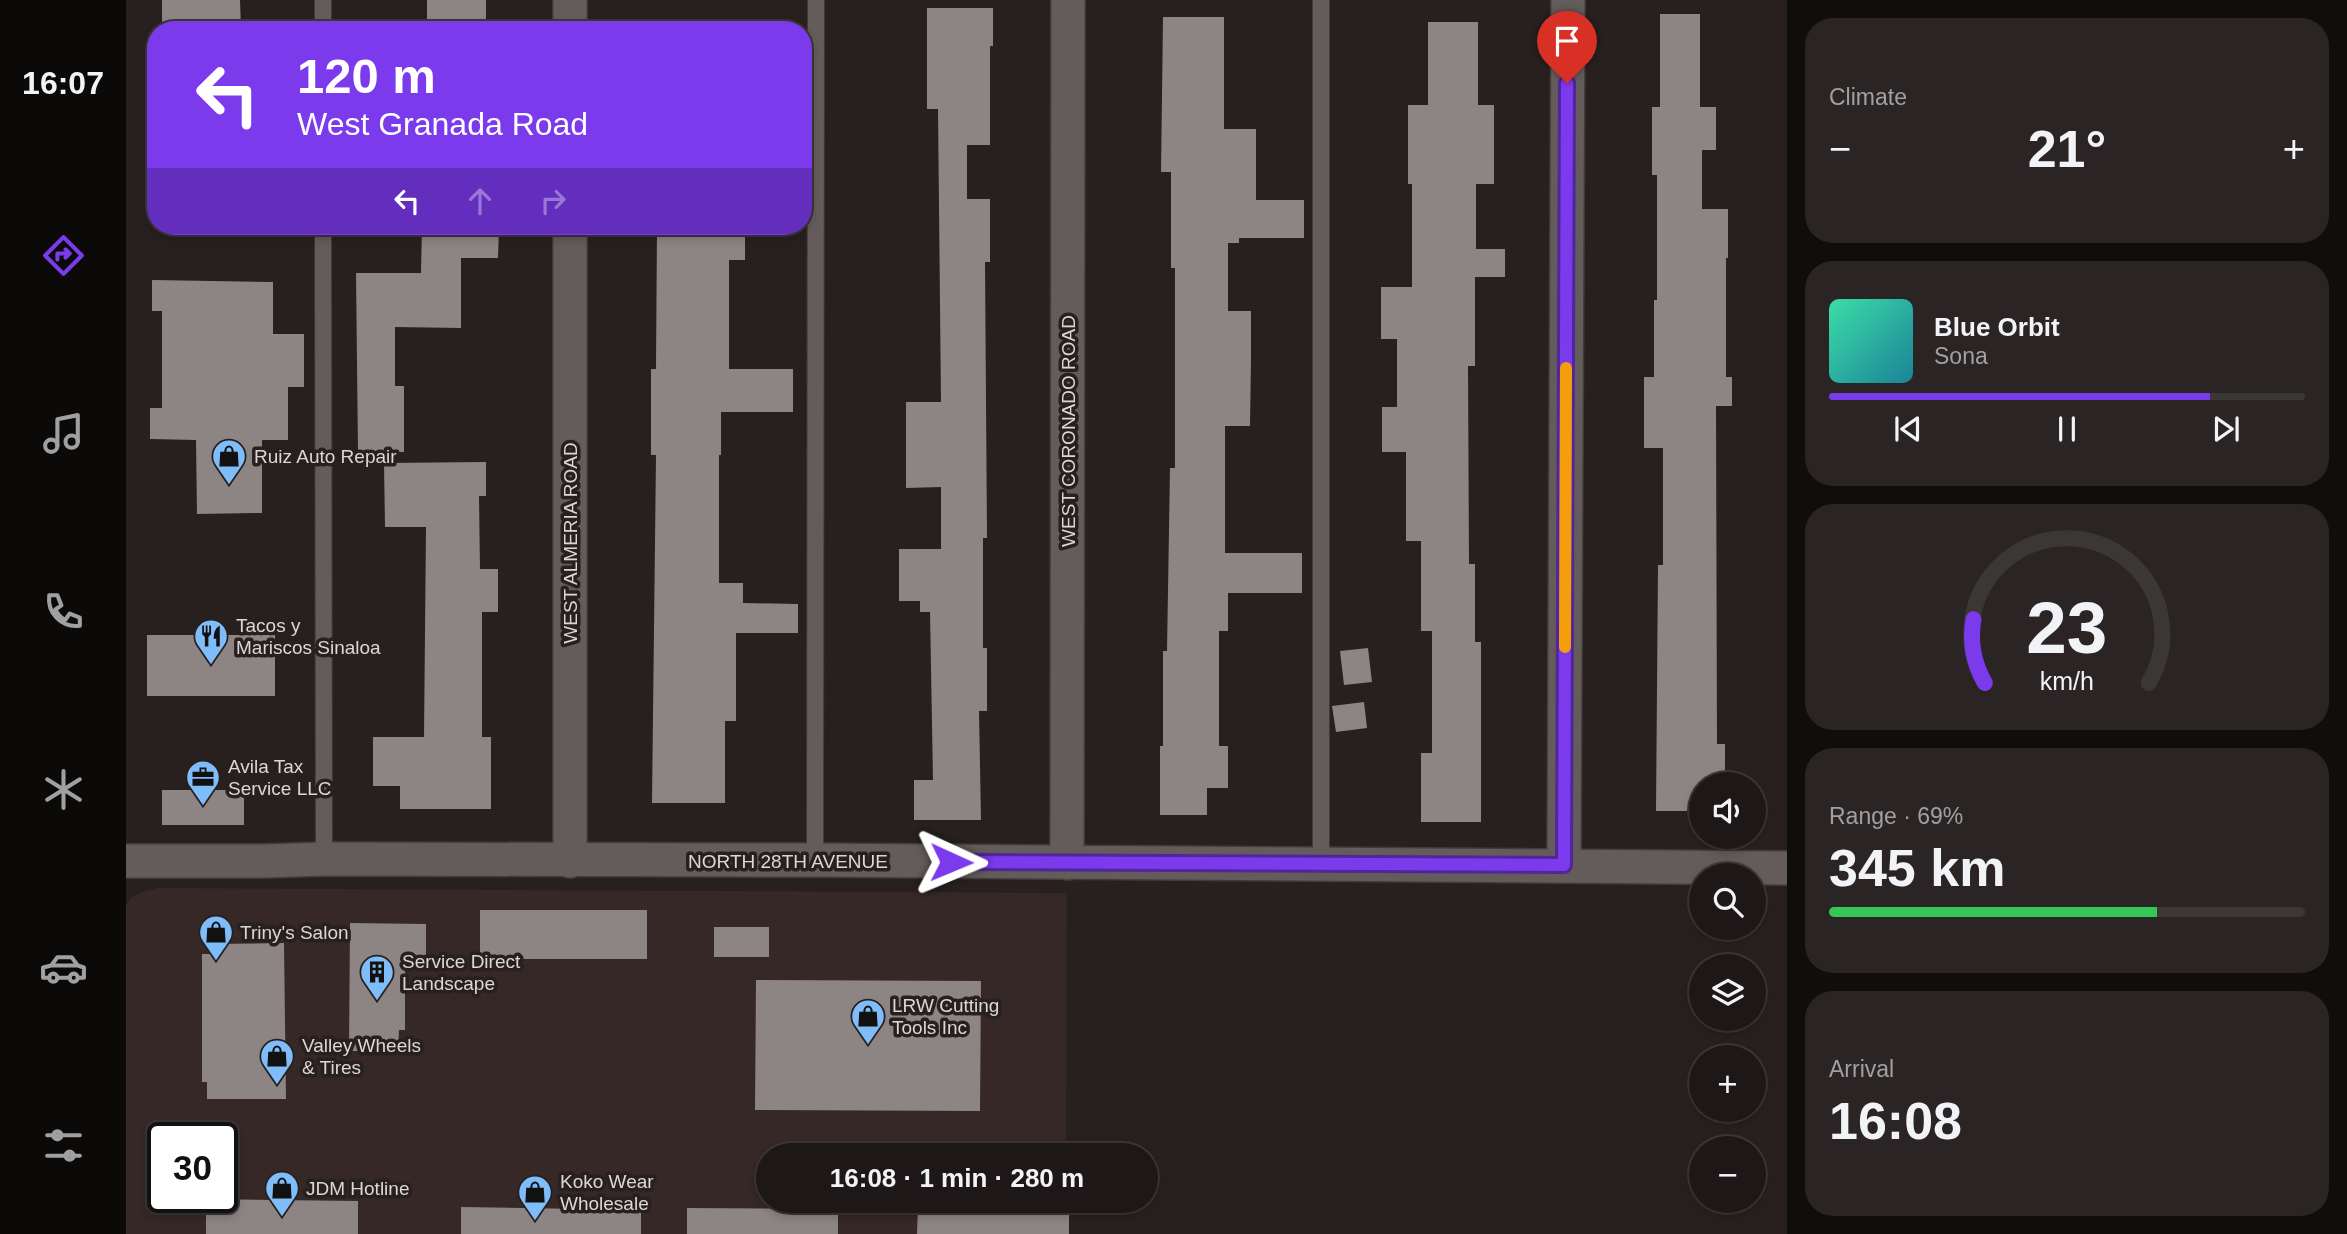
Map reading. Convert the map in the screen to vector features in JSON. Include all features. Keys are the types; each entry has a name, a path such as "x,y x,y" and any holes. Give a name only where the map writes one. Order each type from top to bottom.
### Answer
{"street":[{"path":"570,0 570,21"},
{"name":"WEST CORONADO ROAD","path":"1067,863 1068,0"},
{"path":"1564,865 1568,0"},
{"name":"WEST ALMERIA ROAD","path":"570,235 570,861"},
{"name":"NORTH 28TH AVENUE","path":"126,861 815,860 1787,868"}],"lane":[{"path":"323,0 323,21"},
{"path":"815,860 817,0"},
{"path":"1321,0 1321,863"},
{"path":"323,235 324,859"}],"shaded area":[{"path":"158,888 1067,893 1066,1143 756,1143 756,1213 1066,1213 1066,1234 126,1234 126,904 133,896"}],"building":[{"path":"162,0 240,0 241,21 162,21"},
{"path":"427,0 486,0 486,21 427,21"},
{"path":"927,8 993,8 993,46 990,46 990,145 967,145 967,199 990,199 990,262 985,262 987,538 983,538 983,648 987,648 987,711 979,711 981,820 914,820 914,780 933,780 930,612 920,612 920,601 899,601 899,549 941,549 941,487 906,488 906,402 941,402 938,109 927,109"},
{"path":"1660,14 1700,14 1700,107 1716,107 1716,150 1702,150 1702,209 1728,209 1726,377 1732,377 1732,406 1716,406 1717,744 1725,744 1725,772 1689,772 1689,811 1656,811 1658,565 1663,565 1663,448 1644,448 1644,377 1654,377 1657,175 1652,175 1652,107 1660,107"},
{"path":"1163,17 1224,17 1224,129 1256,129 1256,200 1304,200 1304,238 1239,238 1239,243 1228,243 1228,311 1251,311 1251,358 1250,426 1225,426 1225,553 1302,553 1302,593 1228,593 1228,631 1219,631 1219,746 1228,746 1228,788 1207,788 1207,815 1160,815 1163,651 1167,651 1170,468 1175,468 1175,268 1171,268 1171,172 1161,172"},
{"path":"1428,22 1478,22 1478,105 1494,105 1494,184 1476,184 1476,249 1505,249 1505,277 1475,277 1475,366 1468,366 1469,564 1475,564 1475,642 1481,642 1481,822 1421,822 1421,753 1432,753 1432,631 1421,631 1421,541 1406,541 1406,452 1382,452 1382,407 1397,407 1397,339 1381,339 1381,287 1412,287 1412,184 1408,184 1408,105 1428,105"},
{"path":"422,235 499,235 498,258 461,258 461,328 395,327 395,386 404,386 404,452 358,452 356,273 421,273"},
{"path":"657,235 745,235 745,260 729,260 729,369 793,369 793,412 721,412 719,583 743,583 743,603 798,604 798,633 736,633 736,721 725,721 725,803 652,803 656,455 651,455 651,369 656,369"},
{"path":"152,280 273,282 273,334 304,334 304,387 288,387 288,440 262,440 262,513 197,514 196,440 150,439 150,408 162,408 162,311 152,311"},
{"path":"486,462 486,496 479,496 480,569 498,569 498,612 482,612 482,737 491,737 491,809 400,809 400,786 373,786 373,737 424,737 426,527 385,527 384,463"},
{"name":"Tacos y Mariscos Sinaloa","path":"147,635 275,635 275,696 147,696"},
{"path":"1368,648 1372,682 1344,685 1340,651"},
{"path":"1364,702 1367,728 1336,732 1332,706"},
{"name":"Avila Tax Service LLC","path":"162,790 244,790 244,825 162,825"},
{"path":"480,910 647,910 647,959 480,959"},
{"name":"Service Direct Landscape","path":"350,923 426,924 426,966 405,966 405,1030 399,1030 398,1051 349,1051"},
{"path":"714,927 769,927 769,957 714,957"},
{"path":"284,943 286,1099 207,1099 207,1082 202,1082 202,954 210,954 210,944"},
{"name":"LRW Cutting Tools Inc","path":"756,980 981,981 980,1111 755,1110"},
{"name":"JDM Hotline","path":"238,1199 358,1201 358,1234 206,1234 206,1213 238,1213"},
{"name":"Koko Wear Wholesale","path":"461,1207 641,1210 641,1234 461,1234"},
{"path":"687,1208 756,1208 756,1213 838,1213 838,1234 687,1234"},
{"path":"918,1213 1069,1213 1069,1234 917,1234"}],"slow traffic":[{"path":"1565,647 1566,368"}],"place":[{"name":"Ruiz Auto Repair","path":"229,486"},
{"name":"Tacos y Mariscos Sinaloa","path":"211,666"},
{"name":"Avila Tax Service LLC","path":"203,807"},
{"name":"Triny's Salon","path":"216,962"},
{"name":"Service Direct Landscape","path":"377,1002"},
{"name":"LRW Cutting Tools Inc","path":"868,1046"},
{"name":"Valley Wheels & Tires","path":"277,1086"},
{"name":"JDM Hotline","path":"282,1218"},
{"name":"Koko Wear Wholesale","path":"535,1222"}],"route":[{"path":"951,862 1564,865 1567,83"}]}
